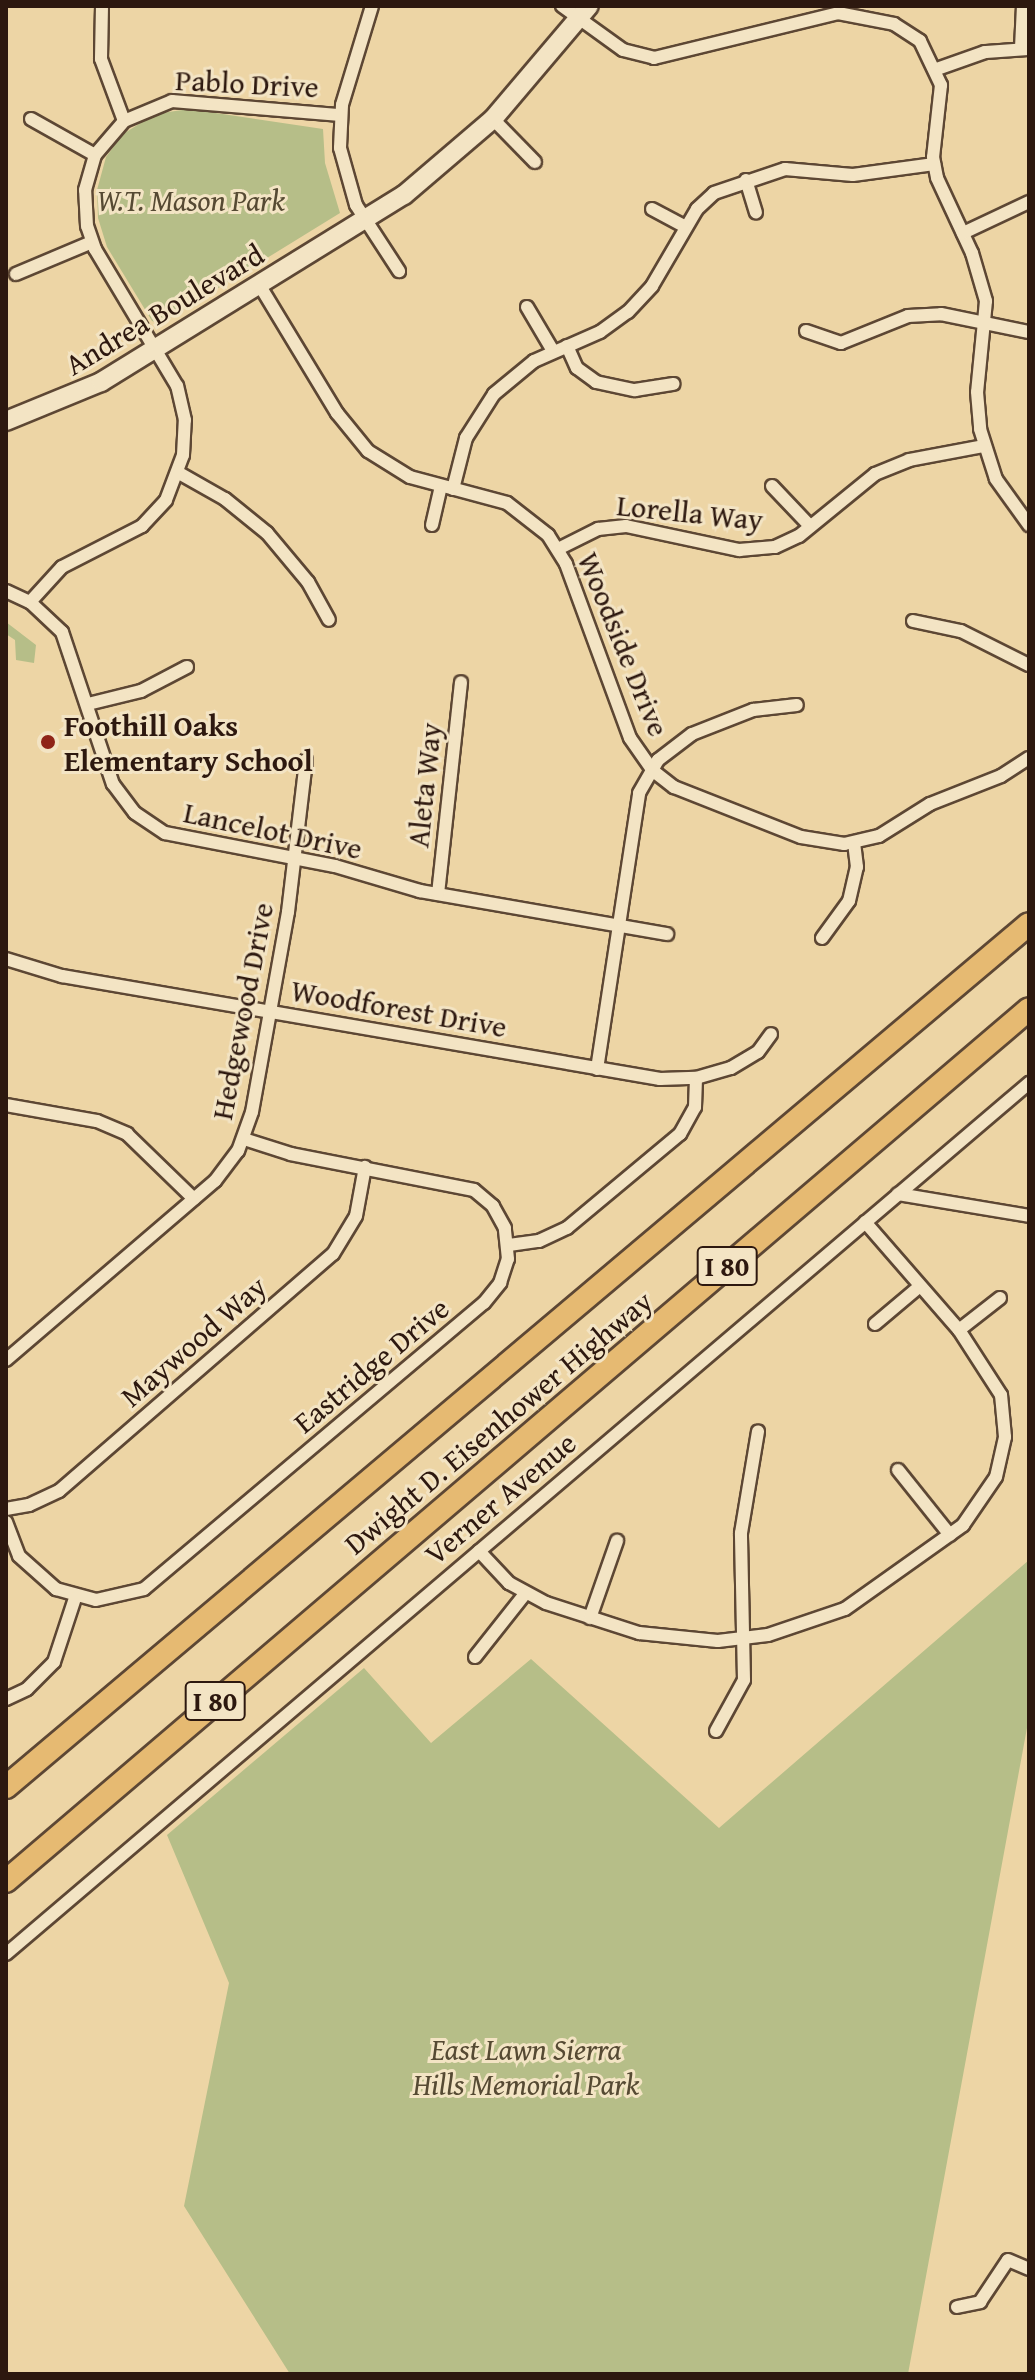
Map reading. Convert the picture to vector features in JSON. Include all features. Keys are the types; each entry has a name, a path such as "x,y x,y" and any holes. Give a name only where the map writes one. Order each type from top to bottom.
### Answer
{"highway":[{"name":"Dwight D. Eisenhower Highway","path":"6,1787 1029,924"},
{"name":"Dwight D. Eisenhower Highway","path":"6,1881 1029,1009"},
{"path":"6,1773 46,1751"}],"street":[{"path":"102,6 101,59 124,121"},
{"path":"372,6 340,115 342,165 365,221 399,271"},
{"path":"562,6 584,12 623,50 662,58 847,13 901,27 920,41 937,69 941,101 934,164 980,272 987,324 977,392 984,446 1005,495 1029,525"},
{"path":"937,69 985,52 1025,48 1023,6"},
{"name":"Andrea Boulevard","path":"6,421 78,394 365,221 493,119 584,12"},
{"name":"Pablo Drive","path":"30,602 62,567 142,526 166,500 179,473 186,438 183,403 156,348 92,242 84,199 95,155 124,121 155,105 190,100 340,115"},
{"path":"31,119 95,155"},
{"path":"493,119 535,162"},
{"path":"432,525 466,438 483,408 519,371 553,351 607,327 641,300 707,197 746,180 793,169 853,175 934,164"},
{"path":"746,180 756,213"},
{"path":"963,233 1029,202"},
{"path":"652,209 686,227"},
{"path":"16,274 92,242"},
{"name":"Woodside Drive","path":"260,286 356,439 395,470 515,507 558,549 626,730 652,770 633,810 621,926 597,1069"},
{"path":"527,307 553,351"},
{"path":"806,331 841,343 924,314 972,317 987,324 1029,332"},
{"path":"567,346 577,368 596,382 635,390 674,384"},
{"name":"Lorella Way","path":"558,549 580,535 626,526 739,550 766,549 810,526 858,484 891,466 984,446"},
{"path":"179,473 225,499 267,533 308,582 329,620"},
{"path":"772,486 810,526"},
{"name":"Lancelot Drive","path":"6,591 30,602 62,632 113,784 149,825 183,839 294,859 438,894 667,934"},
{"path":"913,621 961,631 1029,665"},
{"path":"88,704 141,691 187,667"},
{"name":"Aleta Way","path":"438,894 461,682"},
{"path":"797,705 753,710 712,724 674,746 652,770 689,796 745,811 801,837 854,844 879,836 930,804 990,781 1029,758"},
{"name":"Hedgewood Drive","path":"6,1360 221,1174 244,1139 270,1012 306,760"},
{"path":"822,938 845,908 855,884 854,844"},
{"name":"Woodforest Drive","path":"6,959 62,976 660,1079 696,1078 740,1064 771,1034"},
{"path":"244,1139 291,1154 474,1190 498,1213 509,1245 539,1241 567,1228 680,1134 695,1107 696,1078"},
{"name":"Verner Avenue","path":"6,1954 1029,1083"},
{"path":"6,1105 97,1121 127,1134 194,1199"},
{"name":"Maywood Way","path":"6,1509 29,1505 59,1491 333,1254 356,1216 365,1167"},
{"path":"898,1194 1029,1216"},
{"path":"479,1551 525,1594 590,1618 664,1638 744,1639 802,1626 845,1609 950,1535 989,1492 1005,1437 1001,1395 959,1330 865,1222"},
{"name":"Eastridge Drive","path":"75,1598 112,1599 158,1580 484,1303 504,1276 509,1245"},
{"path":"875,1324 919,1287"},
{"path":"959,1330 1000,1298"},
{"path":"716,1731 744,1680 741,1533 758,1431"},
{"path":"898,1470 950,1535"},
{"path":"6,1522 30,1569 75,1598 54,1662 27,1689 6,1699"},
{"path":"590,1618 617,1541"},
{"path":"475,1657 525,1594"},
{"path":"957,2307 980,2302 1008,2260 1029,2269"}],"green space":[{"name":"W.T. Mason Park","path":"189,109 323,129 325,163 340,213 160,324 152,321 107,247 98,218 97,190 106,157 123,134 155,114"},
{"path":"6,622 36,645 34,663 16,660 15,640 6,634"},
{"name":"East Lawn Sierra Hills Memorial Park","path":"1029,1560 1029,1717 908,2374 290,2374 184,2206 229,1983 167,1835 364,1668 431,1743 531,1659 719,1828"}],"place":[{"name":"Foothill Oaks Elementary School","path":"48,742"}]}
